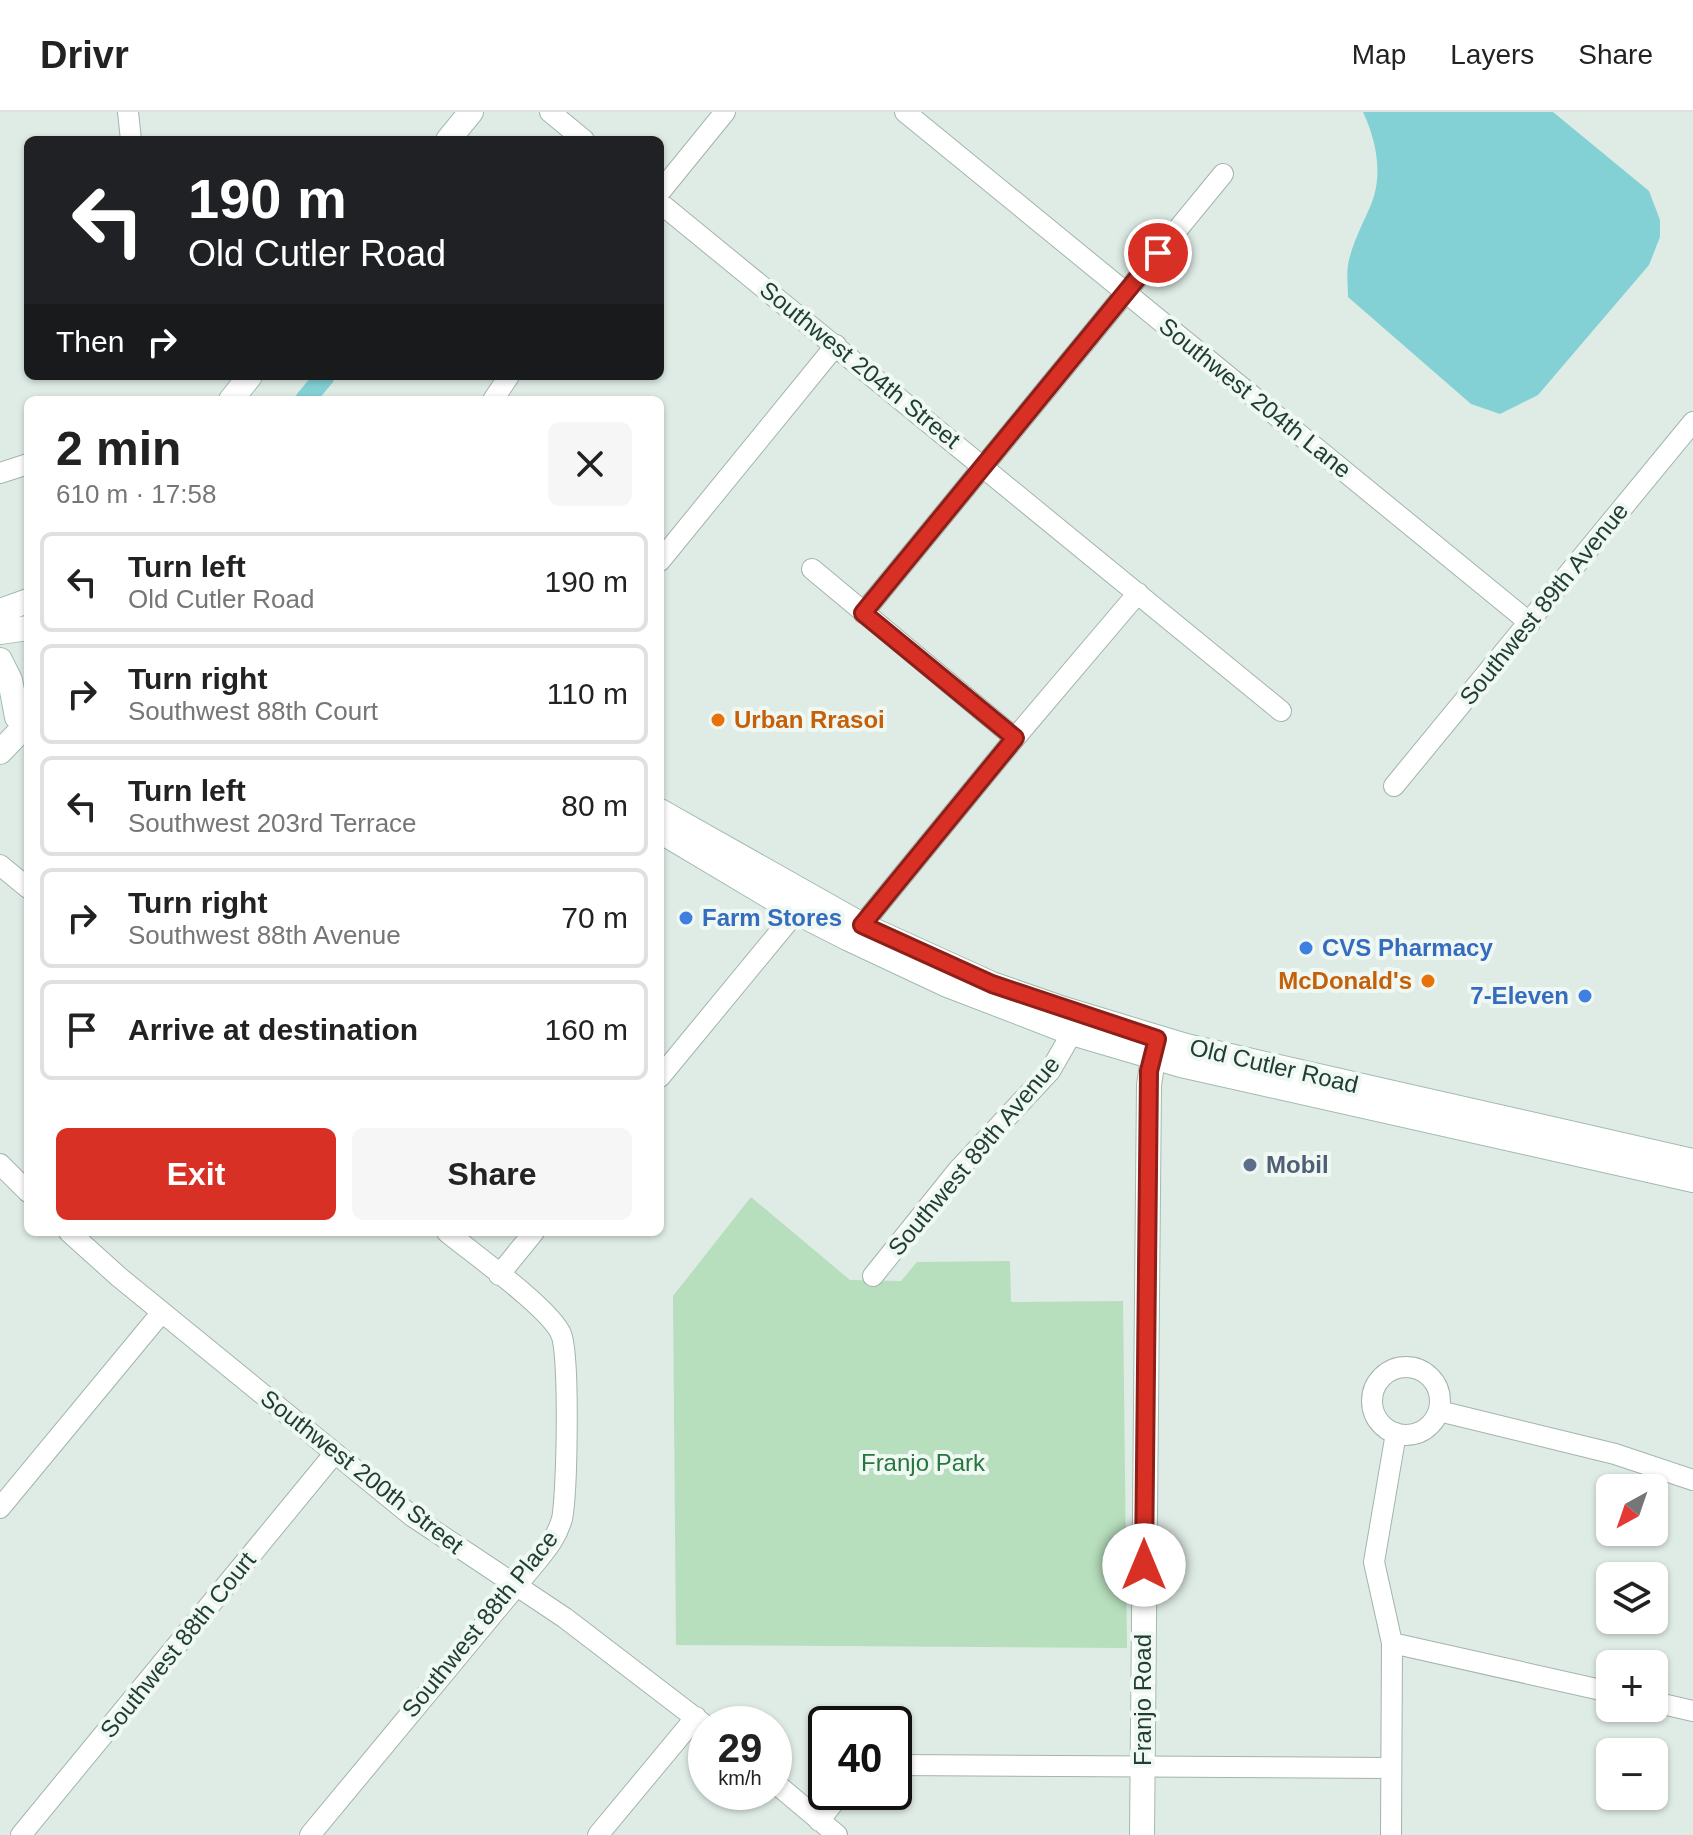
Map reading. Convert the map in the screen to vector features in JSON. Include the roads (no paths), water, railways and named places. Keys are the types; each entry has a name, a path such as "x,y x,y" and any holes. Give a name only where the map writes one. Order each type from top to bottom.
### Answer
{"main road":[{"path":"451,136 471,112"},
{"path":"234,396 247,380"},
{"path":"0,611 24,602"},
{"path":"0,632 24,629"},
{"path":"0,660 10,680 17,726"},
{"name":"Old Cutler Road","path":"664,815 686,836 796,912 1154,1048"},
{"name":"Old Cutler Road","path":"664,832 686,836 862,925 895,951 985,1000 1072,1033 1154,1048 1642,1158 1693,1161"},
{"name":"Franjo Road","path":"1142,1835 1145,1399 1154,1048"},
{"name":"Old Cutler Road","path":"1642,1158 1693,1180"}],"street":[{"path":"128,112 131,136"},
{"path":"550,112 579,136"},
{"path":"664,187 725,112"},
{"name":"Southwest 204th Lane","path":"905,112 1530,623"},
{"path":"863,613 1223,174"},
{"name":"Southwest 204th Street","path":"664,206 1281,711"},
{"path":"664,555 836,345"},
{"name":"Southwest 89th Avenue","path":"1394,786 1693,422"},
{"path":"0,473 24,465"},
{"path":"812,569 1015,738"},
{"path":"862,925 1138,593"},
{"path":"0,865 24,885"},
{"path":"664,1072 796,912"},
{"name":"Southwest 89th Avenue","path":"873,1276 958,1170 1050,1071 1072,1033"},
{"path":"0,1164 24,1188"},
{"name":"Southwest 200th Street","path":"74,1236 412,1516 565,1618 688,1711"},
{"path":"452,1236 499,1275 531,1236"},
{"name":"Southwest 88th Place","path":"310,1835 556,1536 564,1507 566,1358 561,1333 542,1311 499,1275"},
{"path":"0,1508 162,1312"},
{"path":"1412,1368 1432,1379 1441,1400 1439,1411 1434,1421 1417,1433 1396,1433 1378,1420 1372,1398 1381,1378 1390,1371 1412,1368"},
{"path":"1439,1411 1615,1454 1693,1480"},
{"path":"1391,1835 1392,1643 1374,1562 1396,1433"},
{"name":"Southwest 88th Court","path":"21,1835 334,1454"},
{"path":"1392,1643 1596,1689"},
{"path":"1668,1705 1693,1711"},
{"path":"598,1835 688,1735"},
{"path":"912,1765 1391,1768"},
{"path":"792,1798 837,1835"},
{"path":"819,1821 828,1810"}],"water":[{"path":"1363,112 1553,112 1649,191 1660,220 1660,237 1649,265 1538,395 1500,414 1471,404 1348,297 1349,260 1372,202 1377,180 1374,145"}],"waterway":[{"path":"308,396 322,380"}],"place":[{"name":"Urban Rrasoi","path":"718,720"},
{"name":"Farm Stores","path":"686,918"},
{"name":"CVS Pharmacy","path":"1306,948"},
{"name":"McDonald's","path":"1428,981"},
{"name":"7-Eleven","path":"1585,996"},
{"name":"Mobil","path":"1250,1165"}],"park label":[{"name":"Franjo Park","path":"923,1463"}]}
